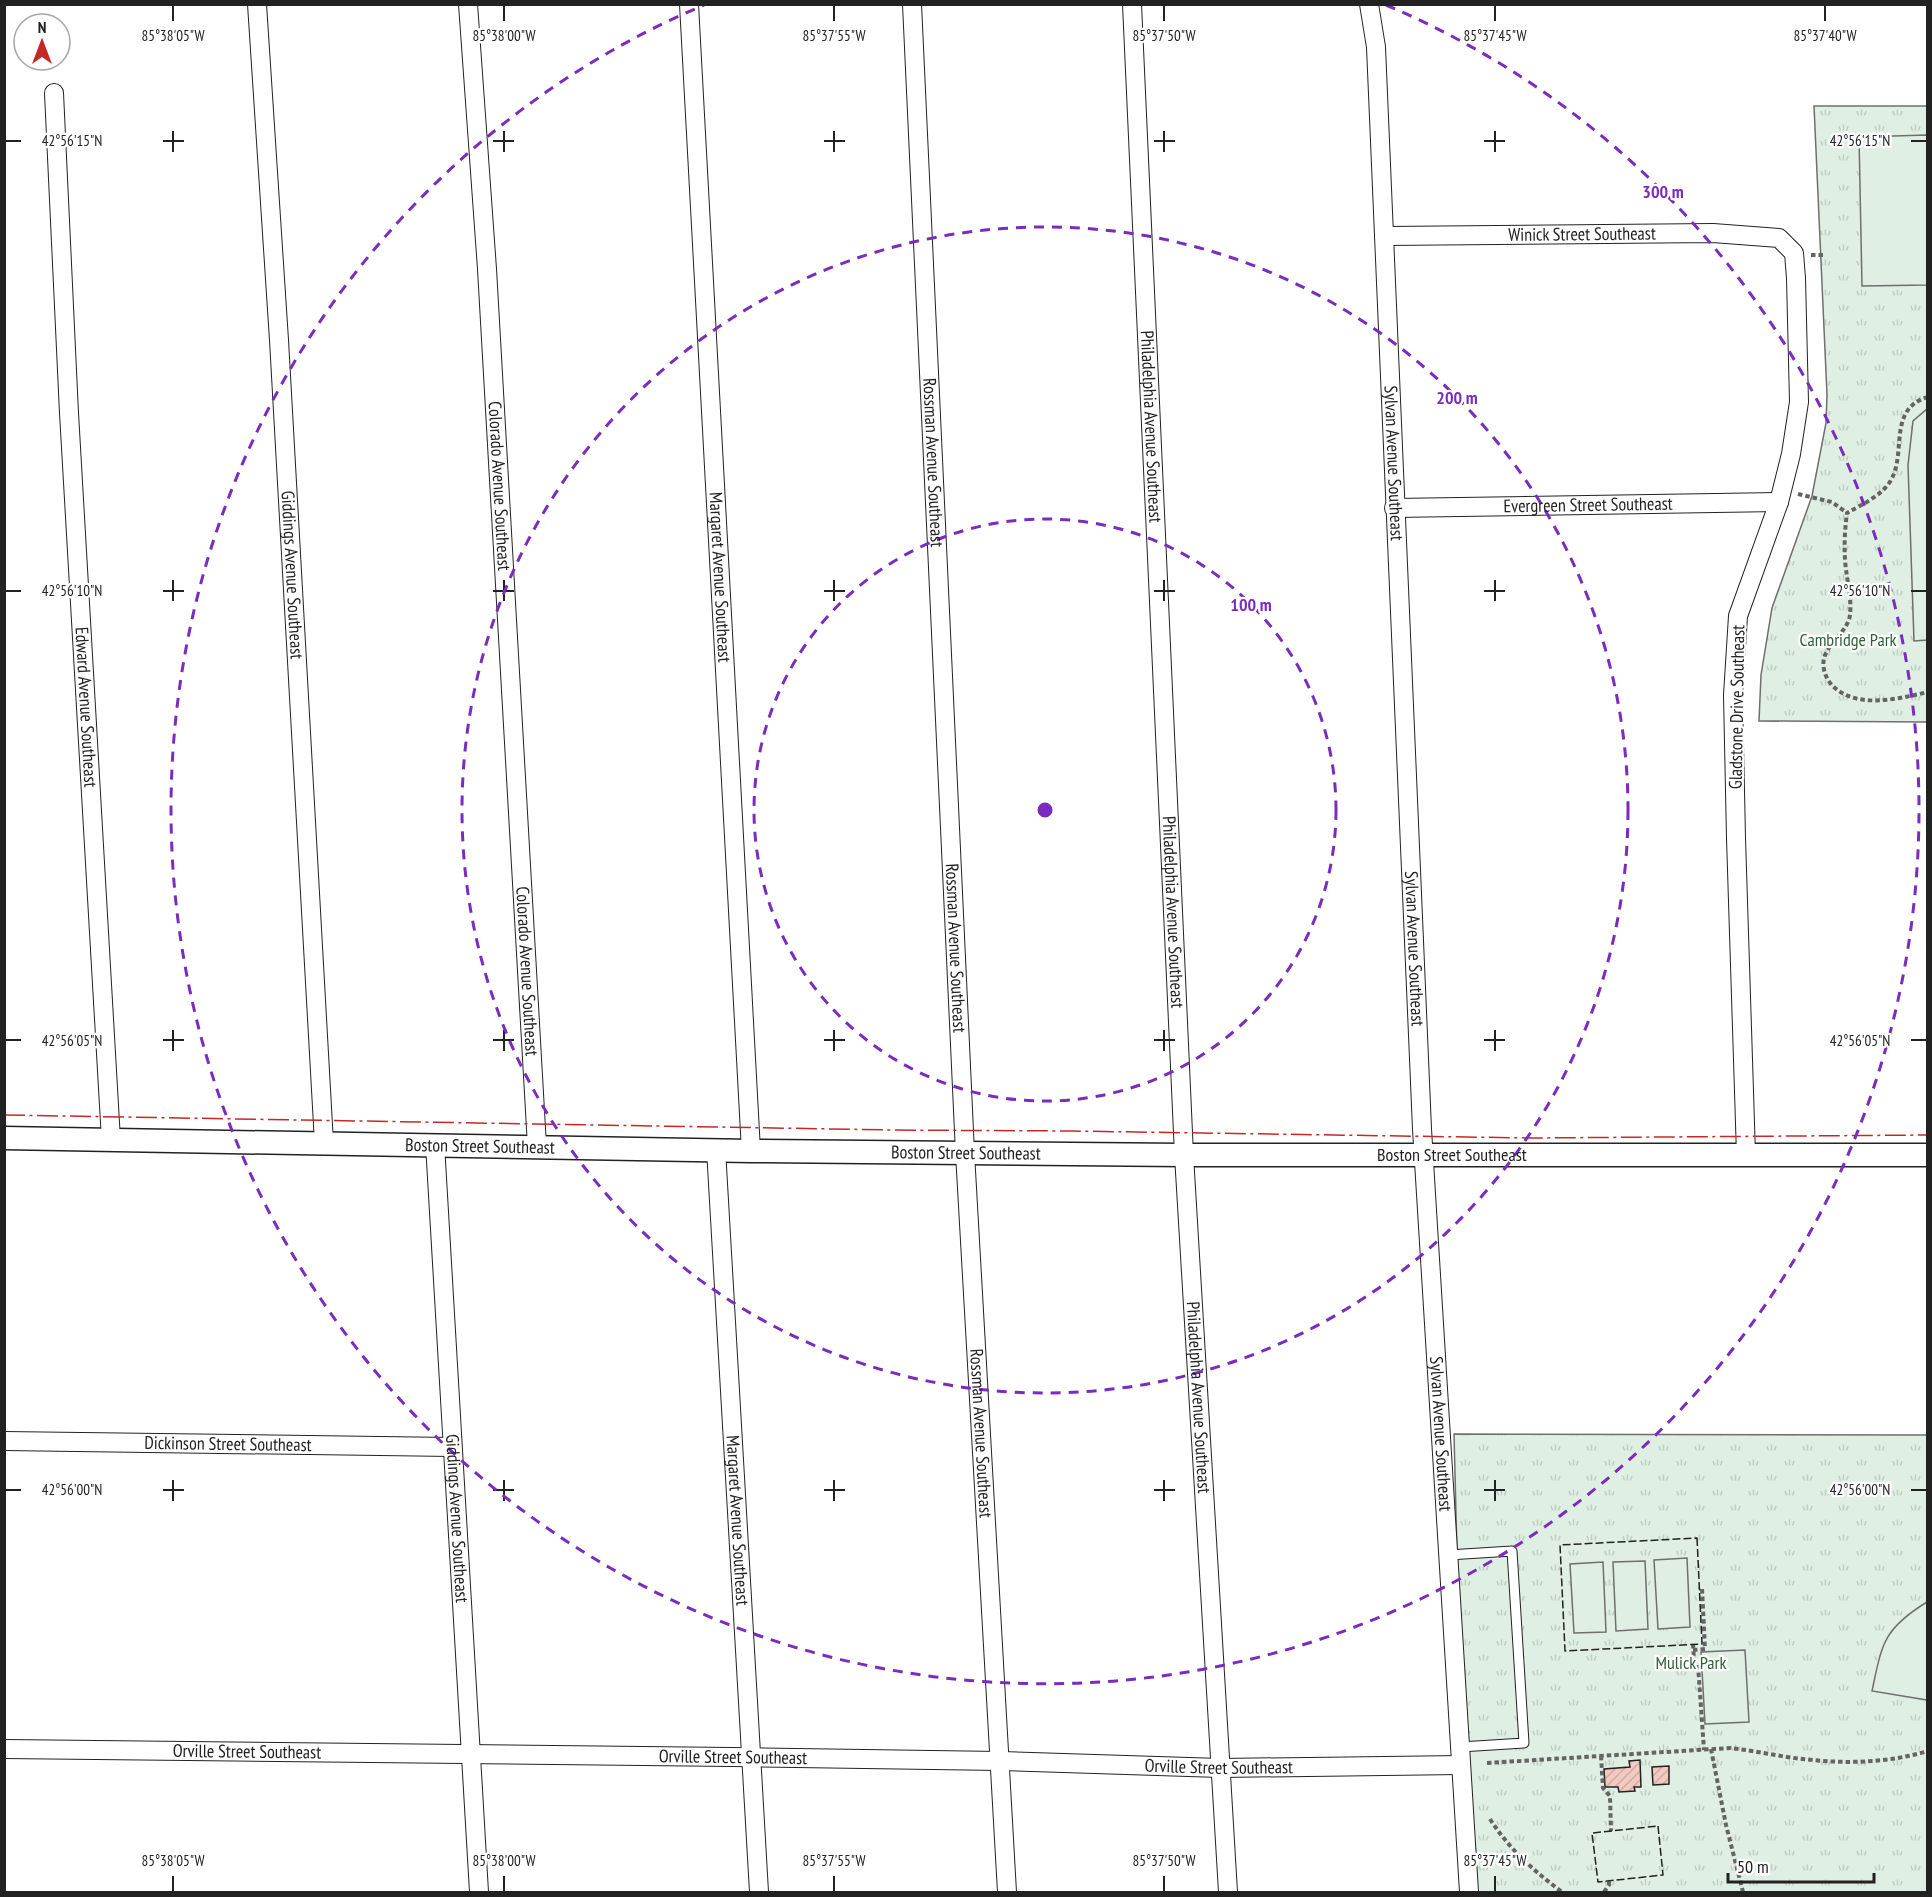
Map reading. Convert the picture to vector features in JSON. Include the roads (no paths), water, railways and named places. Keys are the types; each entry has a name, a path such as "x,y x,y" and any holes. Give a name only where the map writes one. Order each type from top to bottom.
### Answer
{"street":[{"name":"Giddings Avenue Southeast","path":"257,4 279,340 324,1143"},
{"name":"Colorado Avenue Southeast","path":"468,4 488,281 537,1146"},
{"name":"Margaret Avenue Southeast","path":"689,4 751,1151"},
{"name":"Rossman Avenue Southeast","path":"912,4 964,1153 1007,1893"},
{"name":"Philadelphia Avenue Southeast","path":"1132,4 1184,1155 1227,1893"},
{"name":"Sylvan Avenue Southeast","path":"1369,4 1376,47 1394,508 1424,1155 1469,1893"},
{"name":"Edward Avenue Southeast","path":"54,93 69,413 111,1140"},
{"name":"Winick Street Southeast","path":"1384,236 1713,233 1779,238"},
{"name":"Gladstone Drive Southeast","path":"1746,1155 1733,695 1738,616 1781,497 1791,454 1799,402 1794,253 1779,238"},
{"name":"Evergreen Street Southeast","path":"1394,508 1781,497"},
{"name":"Boston Street Southeast","path":"4,1138 751,1151 1184,1155 1928,1155"},
{"name":"Giddings Avenue Southeast","path":"435,1144 479,1893"},
{"name":"Margaret Avenue Southeast","path":"716,1149 759,1893"},
{"name":"Dickinson Street Southeast","path":"4,1441 452,1447"},
{"name":"Orville Street Southeast","path":"4,1749 751,1757 1000,1761 1220,1768 1461,1765"}],"lane":[{"path":"1448,1555 1512,1551 1524,1743 1460,1747"}],"park label":[{"name":"Cambridge Park","path":"1848,640"},
{"name":"Mulick Park","path":"1691,1663"}]}
